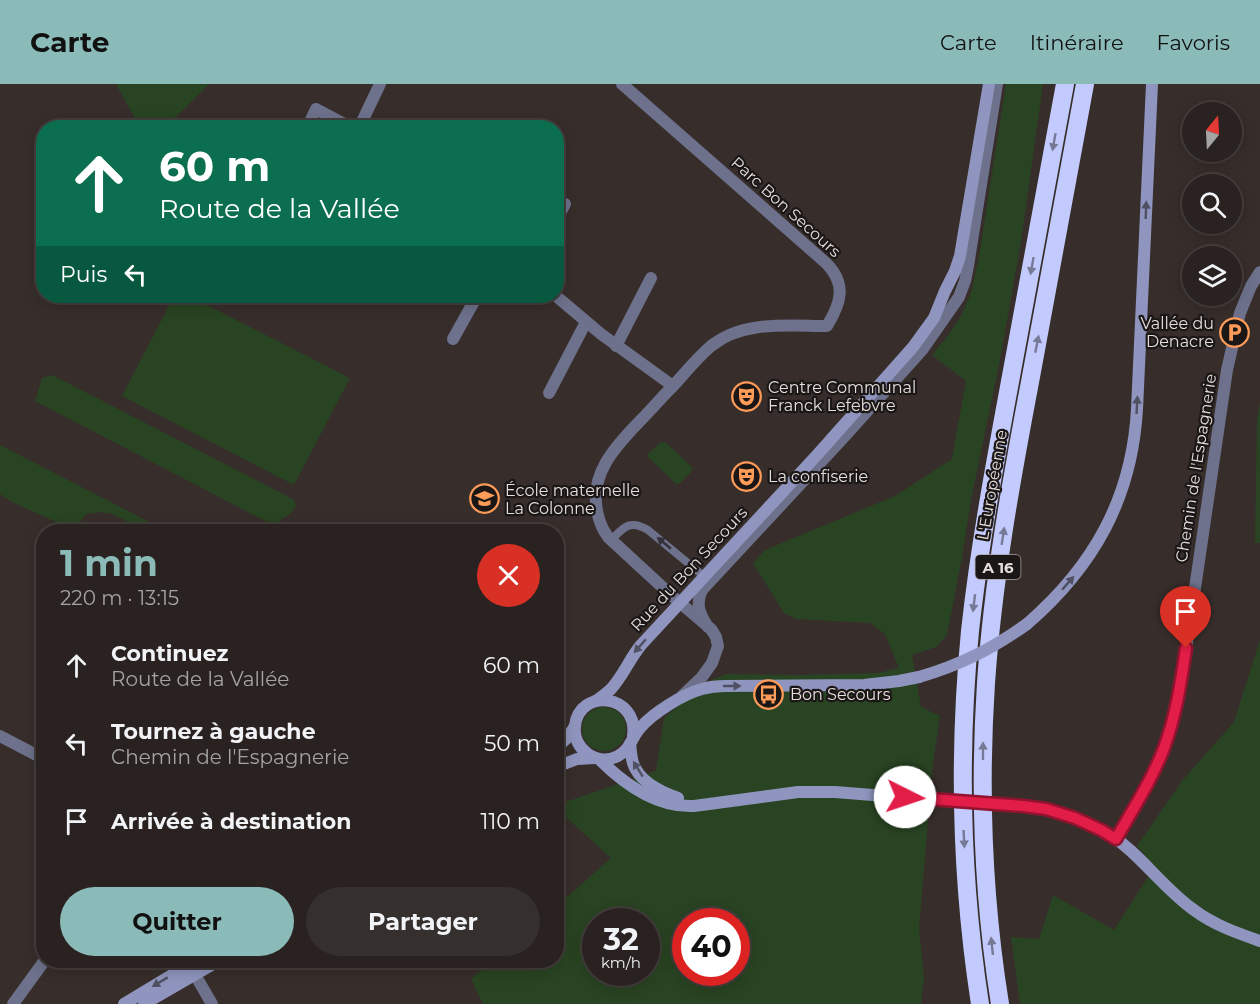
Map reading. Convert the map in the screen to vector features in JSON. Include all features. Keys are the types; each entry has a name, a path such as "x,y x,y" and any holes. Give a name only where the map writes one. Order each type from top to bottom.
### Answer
{"highway":[{"name":"L'Européenne","path":"980,1004 969,914 963,811 964,736 970,633 992,482 1065,84"},
{"name":"L'Européenne","path":"1000,1004 991,938 985,862 983,735 987,666 996,583 1011,484 1087,84"}],"main road":[{"name":"Rue du Bon Secours","path":"596,701 613,687 633,655 680,603 727,563 829,441 913,347 934,318 962,247 988,84"},
{"path":"564,764 577,759 611,759 619,756 652,717 698,690 717,686 888,683 948,668 1008,638 1053,601 1070,583 1090,554 1116,504 1130,462 1136,432 1152,84"},
{"path":"727,801 690,800 663,792 648,783 632,762 633,723 627,711 619,704 606,700 591,703 581,711 575,726 575,735 580,747 597,758 623,781 656,799 682,806 694,806 786,793 822,792 1046,809 1075,818 1116,839 1175,895 1196,911 1225,928 1260,941"},
{"path":"564,740 575,726"},
{"path":"124,1004 190,968"},
{"path":"144,1004 191,968"}],"street":[{"path":"363,120 380,84"},
{"name":"Parc Bon Secours","path":"622,84 826,263 835,274 839,286 837,307 827,326 764,327 731,334 711,346 673,386"},
{"name":"Rue du Bon Secours","path":"727,563 907,368 933,335 961,292 968,266 997,84"},
{"path":"311,120 316,109 337,120"},
{"name":"Chemin de l'Espagnerie","path":"1116,839 1156,768 1175,713 1227,370 1240,313 1251,286 1260,272"},
{"path":"616,346 651,278"},
{"path":"453,339 473,303"},
{"path":"564,303 616,346 673,386 613,450 603,465 596,495 597,509 604,531 611,540 708,627"},
{"path":"549,393 586,322"},
{"name":"Rue du Bon Secours","path":"677,701 702,677 714,659 717,639 701,615 698,601 706,579"},
{"path":"0,736 36,755"},
{"path":"13,1004 39,968"},
{"path":"195,968 212,1004"}],"lane":[{"path":"948,286 954,286 961,292"},
{"path":"611,540 628,525 642,526 706,579"}],"green space":[{"path":"116,84 209,84 173,120 136,120"},
{"path":"1006,84 1043,84 1021,242 947,635 936,647 912,655 921,707 940,716 933,763 919,928 924,978 921,1004 483,1004 471,979 484,968 564,968 564,900 611,858 564,815 564,803 656,771 664,718 707,682 726,674 878,673 899,668 885,634 870,623 796,619 784,613 753,563 765,550 895,496 952,459 966,381 932,355 961,316 971,293 979,257"},
{"path":"170,303 203,303 350,378 294,485 122,396"},
{"path":"52,375 285,495 294,500 296,506 290,514 271,524 35,401 42,378"},
{"path":"1260,402 1260,543 1255,543 1257,419"},
{"path":"661,442 665,442 692,467 692,471 679,484 676,484 648,457 648,454"},
{"path":"0,445 153,524 132,524 113,514 99,512 86,514 78,524 61,524 12,502 0,494"},
{"path":"1260,640 1260,1004 1020,1004 1011,937 1039,939 1053,895 1114,930 1155,866 1137,846 1182,781 1234,722"},
{"path":"604,707 619,714 626,729 619,744 604,751 589,744 582,729 589,714"}],"place":[{"name":"Vallée du Denacre","path":"1235,332"},
{"name":"Centre Communal Franck Lefebvre","path":"747,396"},
{"name":"La confiserie","path":"747,476"},
{"name":"École maternelle La Colonne","path":"484,499"},
{"name":"Bon Secours","path":"769,694"}],"route":[{"path":"905,797 1046,809 1075,818 1116,839 1148,784 1164,748 1175,713 1186,648"}]}
